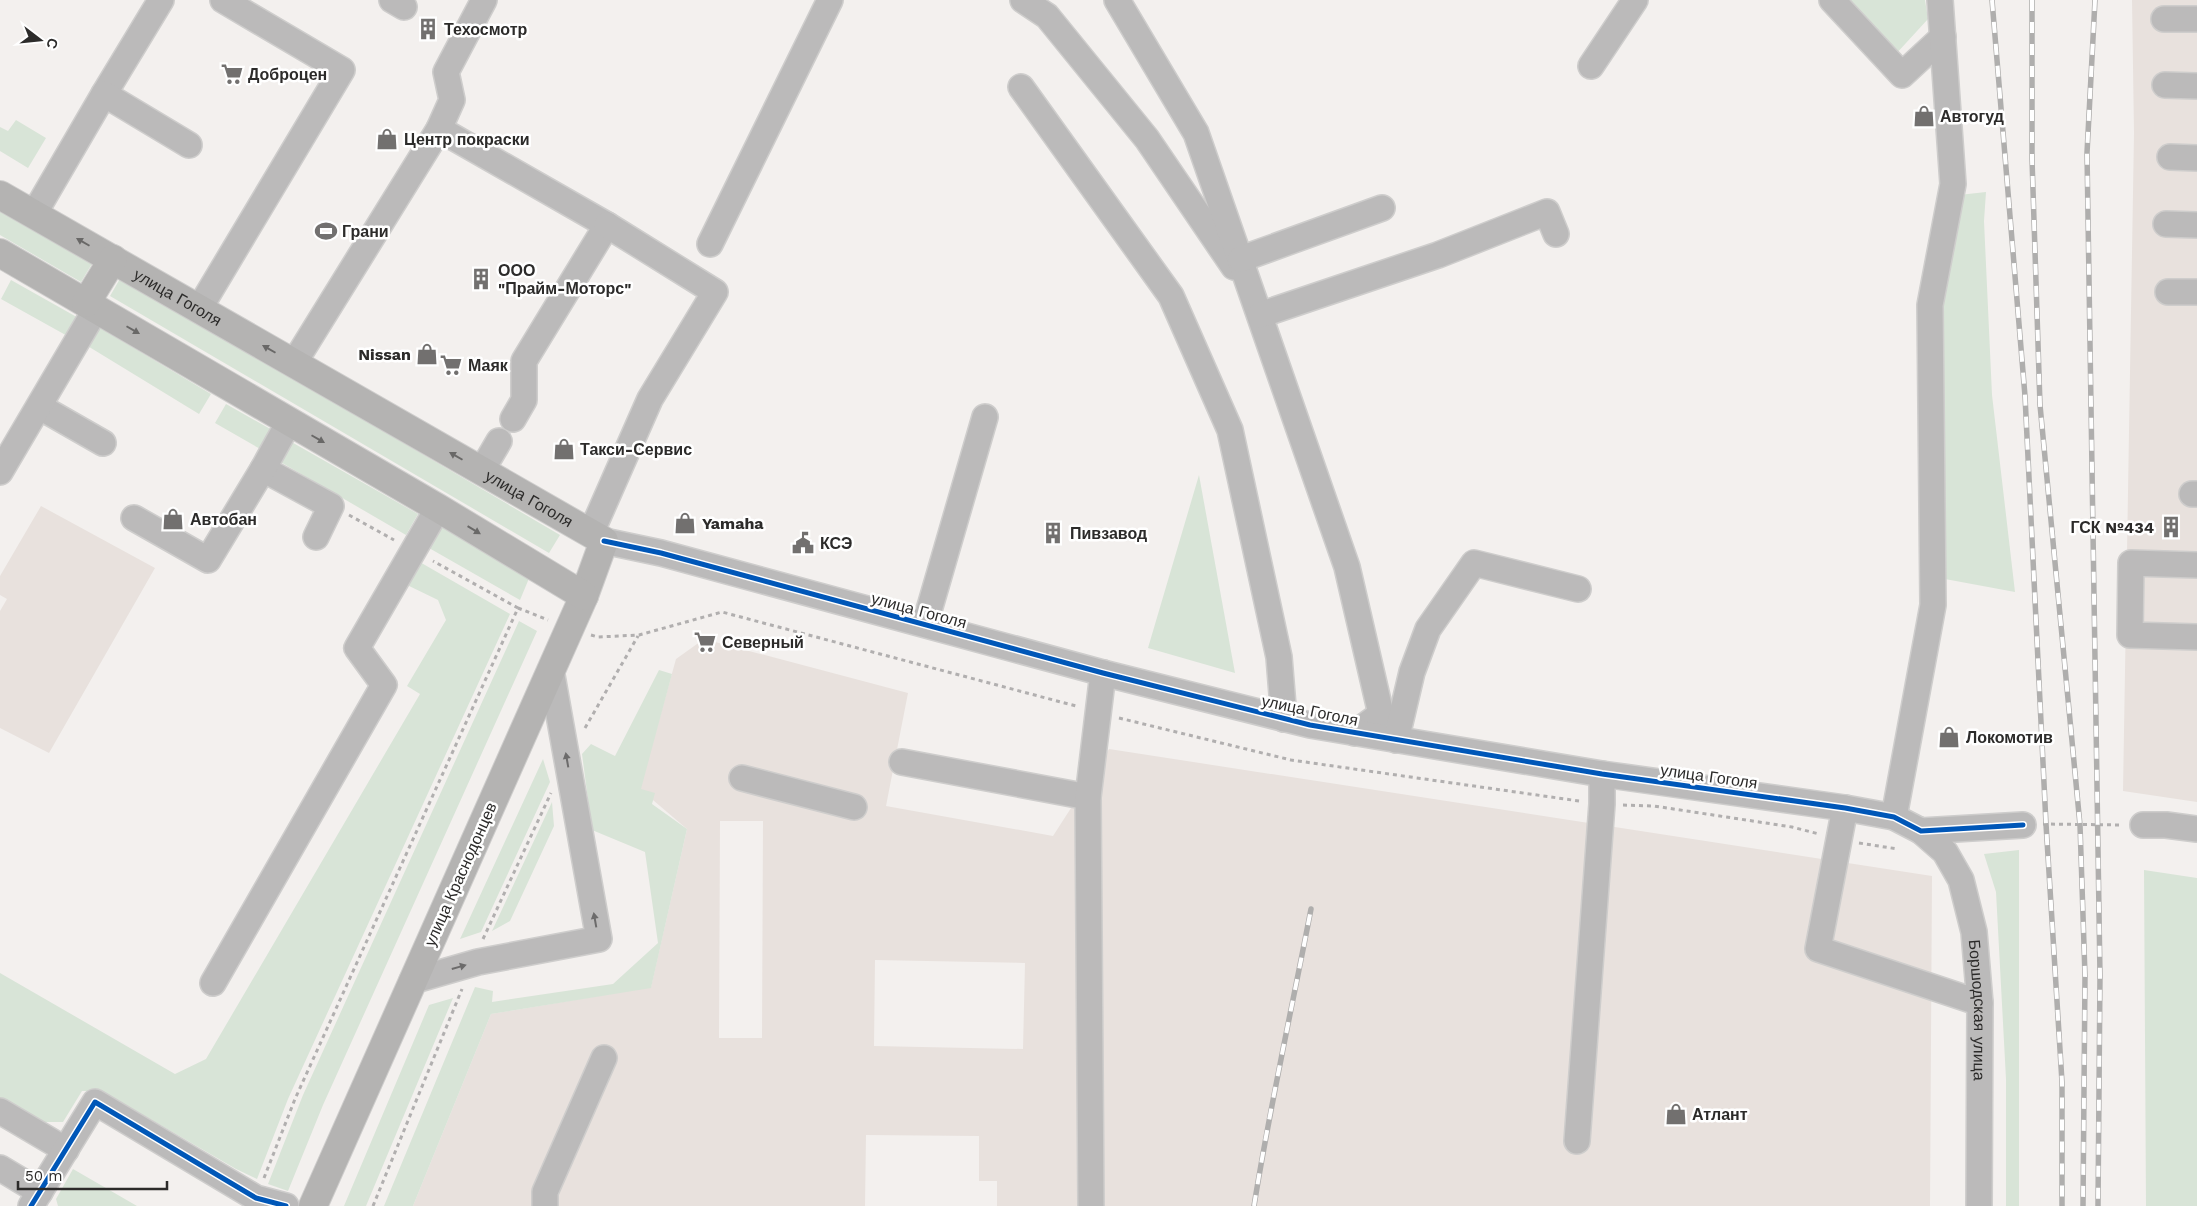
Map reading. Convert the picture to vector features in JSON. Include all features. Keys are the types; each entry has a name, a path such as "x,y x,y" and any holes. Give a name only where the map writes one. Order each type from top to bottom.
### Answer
{"main road":[{"name":"улица Гоголя","path":"0,195 597,537"},
{"path":"0,253 438,508 584,596"},
{"path":"91,306 113,259"},
{"name":"улица Краснодонцев","path":"313,1206 584,596 597,537"}],"street":[{"path":"34,214 161,0"},
{"path":"199,309 342,70 222,0"},
{"path":"294,363 439,129 452,100 441,92 446,72 484,0"},
{"path":"710,244 830,0"},
{"path":"1023,0 1047,16 1147,139 1257,305"},
{"path":"1117,0 1196,133 1347,567 1381,714 1355,733"},
{"path":"1591,66 1635,0"},
{"path":"1832,0 1902,75 1943,37"},
{"path":"1894,817 1933,605 1930,305 1953,184 1940,0"},
{"path":"2164,19 2197,19"},
{"path":"2165,85 2197,86"},
{"path":"1021,87 1171,296 1230,430 1279,657 1284,718"},
{"path":"104,94 189,145"},
{"path":"439,129 607,225 715,292 650,399 597,537"},
{"path":"2170,158 2197,158"},
{"path":"1241,259 1382,208"},
{"path":"1257,305 1438,254 1547,212 1556,234"},
{"path":"2166,224 2197,225"},
{"path":"513,419 524,400 524,361 607,225"},
{"path":"2168,292 2197,292"},
{"path":"0,472 40,406 91,306"},
{"path":"40,406 103,443"},
{"path":"925,624 985,417"},
{"path":"134,518 208,560 289,422"},
{"path":"482,470 499,441"},
{"path":"263,469 331,506 316,537"},
{"path":"213,983 384,686 357,648 438,508"},
{"name":"улица Гоголя","path":"597,537 1103,673 1284,718 1355,733 1602,774 1845,808 1894,817 1921,831"},
{"path":"2197,565 2131,563 2130,635 2197,637"},
{"path":"1396,740 1412,672 1428,629 1474,564 1578,589"},
{"path":"412,981 472,963 598,939 551,670"},
{"path":"1091,1206 1088,797 1103,673"},
{"path":"902,762 1088,797"},
{"path":"1577,1141 1602,804 1602,774"},
{"path":"742,778 854,807"},
{"path":"1845,808 1818,949 1980,1003"},
{"path":"1921,831 2022,825"},
{"path":"2143,826 2166,825 2197,830"},
{"name":"Боршодская улица","path":"1921,831 1945,852 1961,880 1974,932 1980,1003 1979,1206"},
{"path":"545,1206 545,1192 604,1058"},
{"path":"0,1168 35,1202 94,1102 256,1198 286,1206"},
{"path":"0,1111 66,1150"}],"path":[{"path":"256,1198 296,1099 518,608 331,506"},
{"path":"373,1206 472,963 566,759 639,635"},
{"path":"2022,825 2143,826"}],"shaded area":[{"path":"2132,0 2197,0 2197,802 2123,791 2134,133"},
{"path":"41,506 155,568 49,753 0,728 0,611 7,599 0,595 0,576"},
{"path":"704,639 908,693 886,806 1053,836 1109,749 1932,876 1930,1206 997,1206 997,1181 979,1181 979,1136 866,1135 865,1206 413,1206 491,1014 651,987 687,829 640,789 676,659","holes":["720,821 763,821 762,1038 719,1038","875,960 1025,963 1023,1049 874,1046"]}],"green space":[{"path":"1842,0 1925,0 1928,19 1895,55"},
{"path":"16,120 46,138 28,168 0,151 0,127 8,131"},
{"path":"1986,192 1984,221 1992,395 2015,592 1945,579 1941,305 1959,195"},
{"path":"0,209 93,262 81,282 0,235"},
{"path":"121,277 560,535 549,553 110,296"},
{"path":"11,280 82,320 71,338 1,299"},
{"path":"97,326 211,394 199,414 86,345"},
{"path":"226,404 274,431 262,450 215,423"},
{"path":"288,440 418,514 406,535 277,460"},
{"path":"1199,475 1235,673 1148,648"},
{"path":"442,526 530,576 520,600 429,548"},
{"path":"418,561 510,614 288,1099 257,1179 236,1169 102,1091 82,1091 63,1122 37,1122 0,1099 0,973 175,1074 206,1059 420,694 407,686 446,620 438,600 405,584"},
{"path":"519,621 537,631 323,1105 288,1191 268,1184 303,1095"},
{"path":"659,670 672,674 641,789 655,793 652,804 687,829 651,988 491,1014 413,1206 384,1206 475,987 493,991 492,1002 613,984 658,943 645,852 592,830 582,754 591,744 615,756"},
{"path":"543,759 550,782 481,932 460,939"},
{"path":"552,802 554,826 510,921 492,931"},
{"path":"2019,850 2019,1206 2006,1206 2006,1079 1996,892 1984,854"},
{"path":"2144,870 2197,878 2197,1206 2146,1206"},
{"path":"453,998 366,1206 344,1206 429,1005"},
{"path":"73,1169 137,1206 58,1206 56,1199"}],"railway":[{"path":"1992,0 2025,396 2046,824 2062,1082 2062,1206"},
{"path":"2032,0 2032,159 2040,405 2080,825 2085,976 2083,1206"},
{"path":"2095,0 2087,153 2100,975 2098,1206"},
{"path":"1254,1206 1311,909"}],"cycle path":[{"path":"604,541 661,553 1103,673 1310,725 1602,774 1845,808 1894,817 1921,831 2023,825"},
{"path":"31,1206 95,1102 256,1198 286,1206"}],"place":[{"name":"Техосмотр","path":"428,29"},
{"name":"Доброцен","path":"232,74"},
{"name":"Автогуд","path":"1924,116"},
{"name":"Центр покраски","path":"387,139"},
{"name":"Грани","path":"326,231"},
{"name":"ООО \"Прайм-Моторс\"","path":"481,279"},
{"name":"Nissan","path":"427,354"},
{"name":"Маяк","path":"451,365"},
{"name":"Такси-Сервис","path":"564,449"},
{"name":"Автобан","path":"173,519"},
{"name":"Yamaha","path":"685,523"},
{"name":"ГСК №434","path":"2171,527"},
{"name":"Пивзавод","path":"1053,533"},
{"name":"КСЭ","path":"803,543"},
{"name":"Северный","path":"705,642"},
{"name":"Локомотив","path":"1949,737"},
{"name":"Атлант","path":"1676,1114"}]}
